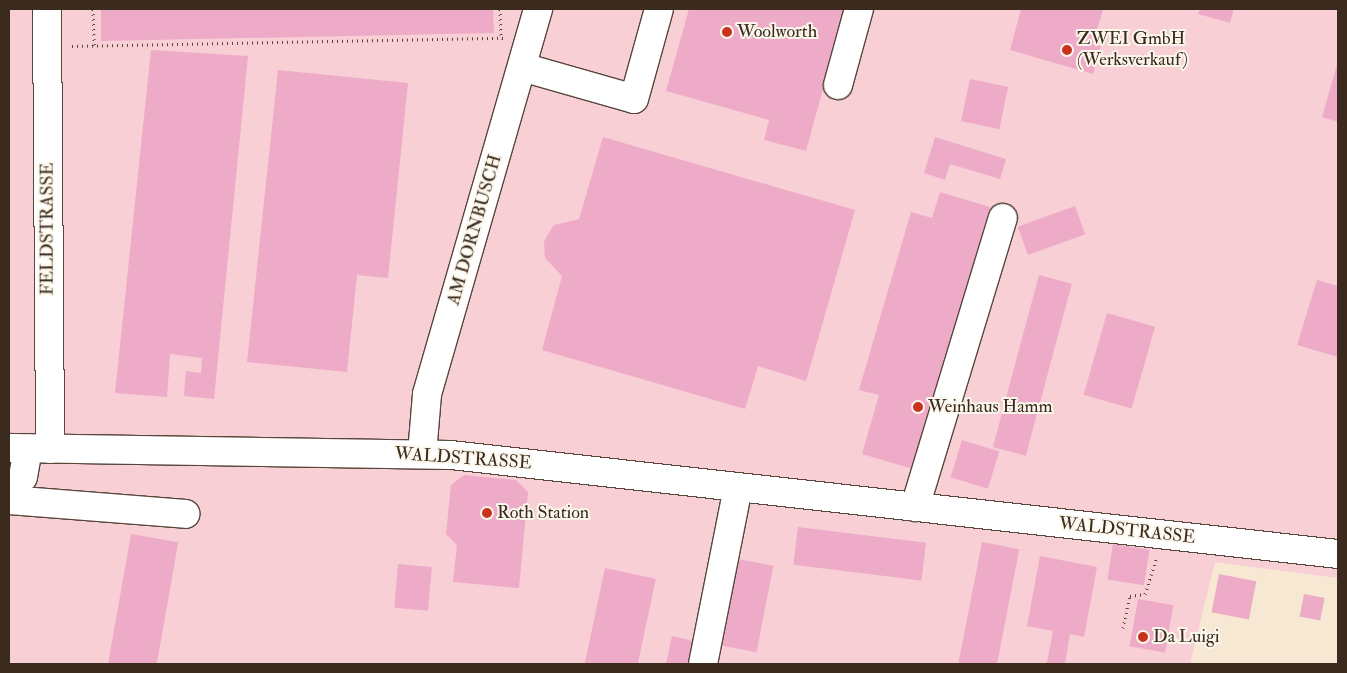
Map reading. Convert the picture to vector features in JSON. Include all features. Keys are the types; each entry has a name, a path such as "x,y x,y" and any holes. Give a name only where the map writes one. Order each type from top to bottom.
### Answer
{"street":[{"name":"FELDSTRASSE","path":"9,489 23,478 29,448 47,47 47,9"},
{"name":"AM DORNBUSCH","path":"422,454 428,394 538,9"},
{"path":"522,67 634,99 659,9"},
{"path":"838,85 859,9"},
{"path":"915,507 1003,218"},
{"name":"WALDSTRASSE","path":"29,448 422,454 1338,554"},
{"path":"703,664 738,487"},
{"path":"9,500 185,514"}],"path":[{"path":"94,9 94,46"},
{"path":"500,9 501,39"},
{"path":"47,47 501,39 531,36"},
{"path":"1123,628 1130,596 1145,594 1164,535"}],"shaded area":[{"path":"9,9 1338,9 1338,578 1215,562 1190,664 9,664"}],"building":[{"path":"101,9 493,9 494,33 101,41"},
{"path":"689,9 845,9 806,151 764,140 769,120 666,91"},
{"path":"1021,9 1103,9 1093,44 1101,46 1093,74 1010,50"},
{"path":"1200,9 1234,9 1230,23 1198,14"},
{"path":"151,50 248,56 214,399 184,396 186,371 201,373 202,358 170,354 167,397 115,393"},
{"path":"1338,61 1338,122 1322,117"},
{"path":"278,70 408,83 388,278 357,275 347,372 247,362"},
{"path":"970,79 1008,87 999,129 961,121"},
{"path":"603,137 855,210 806,381 758,366 745,409 542,350 562,276 545,258 544,241 554,225 579,219"},
{"path":"935,137 1006,159 1000,179 950,164 945,180 924,173"},
{"path":"940,192 990,207 913,469 862,454 879,395 859,390 911,212 932,218"},
{"path":"1075,206 1085,234 1028,255 1018,227"},
{"path":"1039,275 1072,284 1026,456 993,447"},
{"path":"1317,280 1338,286 1338,357 1297,345"},
{"path":"1107,313 1155,327 1132,408 1084,395"},
{"path":"962,440 999,451 988,489 951,477"},
{"name":"Roth Station","path":"464,475 516,480 528,492 519,588 453,582 457,545 446,534 451,485"},
{"path":"798,527 926,543 921,580 793,565"},
{"path":"131,534 178,542 157,664 108,664"},
{"path":"982,542 1019,549 997,664 958,664"},
{"path":"1113,544 1150,550 1144,585 1107,580"},
{"path":"1040,556 1097,567 1084,637 1070,634 1065,664 1042,664 1047,662 1053,631 1027,626"},
{"path":"738,559 773,566 757,652 721,645"},
{"path":"398,564 432,567 428,611 394,608"},
{"path":"605,568 656,579 638,664 585,664"},
{"path":"1219,574 1256,581 1249,620 1212,612"},
{"path":"1304,594 1325,598 1320,621 1300,617"},
{"path":"1138,599 1173,605 1165,653 1130,646"},
{"path":"672,636 702,643 698,664 666,664"}],"place":[{"name":"Woolworth","path":"727,32"},
{"name":"ZWEI GmbH (Werksverkauf)","path":"1067,50"},
{"name":"Weinhaus Hamm","path":"918,407"},
{"name":"Roth Station","path":"487,513"},
{"name":"Da Luigi","path":"1143,637"}]}
